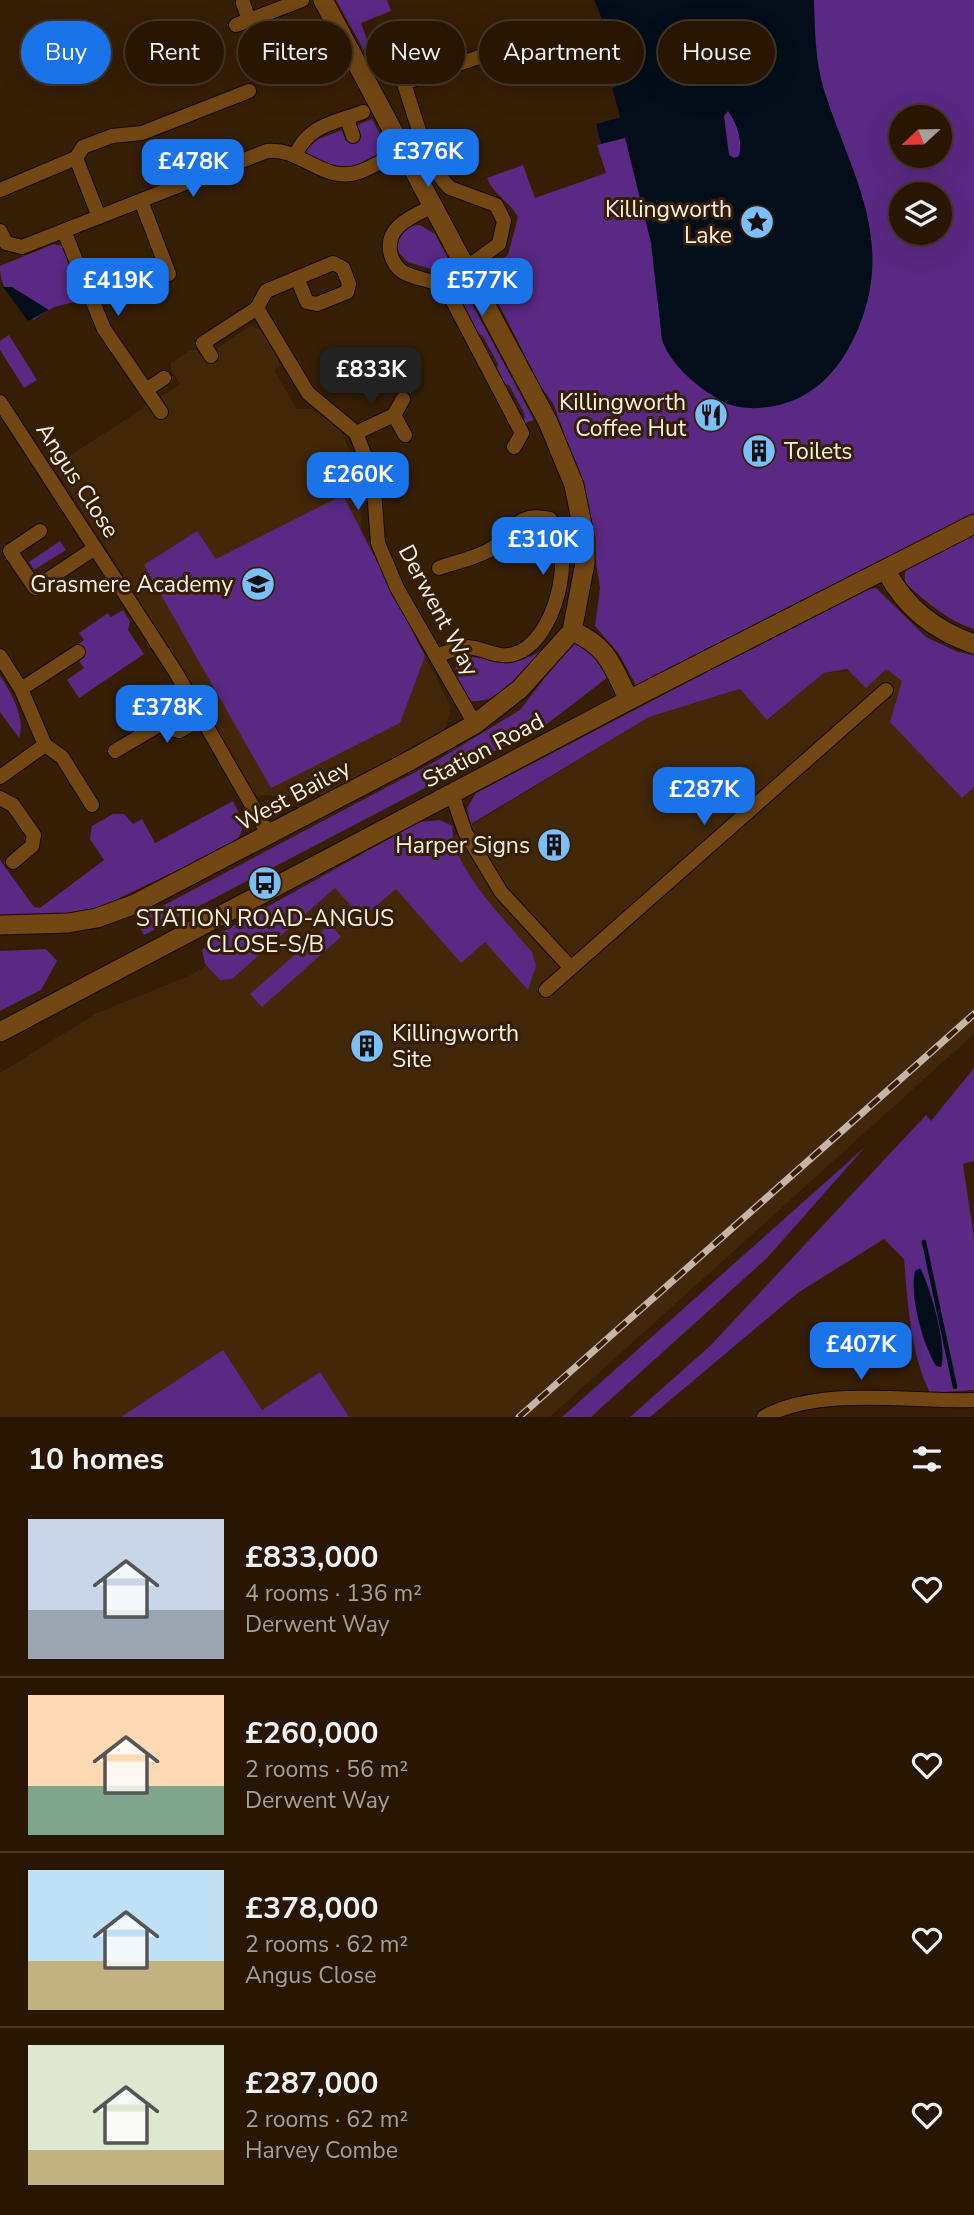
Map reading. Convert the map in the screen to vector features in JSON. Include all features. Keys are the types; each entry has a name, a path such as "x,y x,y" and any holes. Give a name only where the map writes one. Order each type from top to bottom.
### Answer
{"street":[{"path":"243,3 243,23 302,0"},
{"path":"323,0 548,422 574,485 583,521 585,563 572,631 593,640 607,653 629,700"},
{"path":"466,268 499,244 504,221 496,205 445,183 426,146 403,79 479,57"},
{"path":"0,190 76,158 83,148 112,136 142,133 231,106 249,91"},
{"path":"295,156 302,139 311,132 363,113"},
{"path":"347,119 353,136"},
{"path":"0,231 6,243 22,247 267,151 283,151 323,171 351,174 402,149"},
{"path":"76,158 99,217"},
{"path":"141,201 162,269"},
{"path":"433,206 394,230 390,240 391,257 405,273 442,285 448,292 522,433 514,447"},
{"path":"64,231 104,329 161,412"},
{"path":"211,356 202,343 257,308 266,291 297,278"},
{"name":"Derwent Way","path":"257,308 308,393 356,433 373,477 378,542 397,588 475,724"},
{"path":"146,390 164,378"},
{"path":"356,433 394,415 403,399"},
{"name":"Angus Close","path":"0,402 203,718 269,835"},
{"path":"394,415 405,435"},
{"path":"436,656 466,647 501,656 516,654 535,640 557,596 564,564 562,539 550,519 538,516 523,521 504,534 492,549 450,569"},
{"name":"Station Road","path":"0,1032 629,700 974,524"},
{"path":"40,531 29,546 10,551 34,588 95,548"},
{"path":"886,571 899,596 918,614 943,632 974,644"},
{"name":"West Bailey","path":"0,925 47,926 97,918 148,898 475,724 520,689 572,631"},
{"path":"0,656 21,689 45,745 62,757 92,805"},
{"path":"21,689 73,661"},
{"path":"546,990 886,691"},
{"path":"115,751 159,725 180,731 203,718"},
{"path":"0,778 45,745"},
{"path":"452,794 465,832 501,892 571,968"},
{"path":"0,798 13,805 34,835 32,846 13,862"},
{"path":"764,1417 780,1408 822,1399 973,1400"}],"shaded area":[{"path":"336,0 387,0 391,11 361,23 366,37 366,54 352,29 352,21 348,21"},
{"path":"594,0 974,0 974,514 638,689 619,654 595,626 600,588 585,491 553,403 541,387 488,283 491,267 508,255 518,217 487,178 523,165 535,198 606,173 597,145 601,144 596,124 620,117 612,88 616,87 615,84 644,84 644,21 602,21"},
{"path":"372,119 386,146 371,161 348,169 334,169 307,156 305,151 308,143 342,130 346,141 359,137 355,126"},
{"path":"420,225 435,234 534,420 525,423 524,413 509,385 504,384 496,370 498,364 482,335 476,333 444,273 408,262 397,251 400,234 408,226"},
{"path":"54,244 65,247 87,299 54,307 33,320 6,290 0,266"},
{"name":"Grasmere Academy","path":"250,326 263,330 279,356 279,367 274,370 297,409 312,409 341,430 362,481 361,531 451,707 442,739 332,794 256,796 162,637 54,466 180,384 171,370 171,363 189,351 197,350 206,362 217,354 218,348"},
{"path":"9,335 37,380 24,388 0,350 0,341"},
{"path":"343,495 425,656 400,723 271,788 144,565 197,531 216,559"},
{"path":"974,530 974,629 946,616 921,597 905,583 905,572 911,565"},
{"path":"60,541 66,550 34,570 29,562"},
{"path":"876,588 926,637 958,652 974,655 974,787 962,798 890,722 902,681 886,669 866,688 847,669 824,673 767,720 740,689 649,717 471,824 467,808 476,793 864,590"},
{"path":"123,610 130,621 128,630 144,654 79,698 67,680 84,668 71,649 84,640 79,633 108,613 111,617"},
{"path":"573,641 598,654 608,677 547,724 144,935 136,920 436,761 520,710"},
{"path":"542,650 510,684 492,698 470,701 457,679 456,668 461,657 511,661"},
{"path":"898,666 974,673 974,1034 550,1417 0,1417 0,1073 97,1013 191,975 413,839 451,838 649,717 741,689 768,720 824,673"},
{"path":"0,676 19,714 19,738 0,712"},
{"path":"233,801 242,829 233,844 98,908 70,915 0,917 0,860 34,907 40,908 104,860 90,839 92,826 113,814 124,814 133,824 142,819 155,843"},
{"path":"440,820 453,826 454,841 469,875 532,952 536,966 528,990 485,942 461,963 396,889 362,918 335,888 232,979 220,980 205,964 202,950 215,936 419,822"},
{"path":"330,924 341,937 262,1007 250,994"},
{"path":"46,949 57,961 41,990 0,1011 0,951"},
{"path":"974,1068 974,1161 963,1164 974,1238 974,1390 930,1393 914,1344 904,1259 884,1239 799,1292 650,1417 630,1417 711,1345 926,1115 931,1121"},
{"path":"866,1146 767,1258 591,1417 562,1417"},
{"path":"223,1350 262,1410 320,1372 349,1417 121,1417"}],"water":[{"name":"Killingworth Lake","path":"594,0 814,0 821,79 865,207 871,235 872,265 869,296 849,348 823,381 797,399 766,407 733,406 696,384 679,368 667,350 662,340 651,243 625,138 601,144 596,124 620,117 612,88 616,87 615,84 644,84 644,21 602,21","holes":["728,111 740,144 739,156 734,158 729,155 724,116"]},
{"path":"3,287 12,287 49,310 28,321"},
{"path":"920,1268 933,1302 940,1332 943,1358 941,1367 936,1366 931,1357 918,1320 914,1281 915,1271"}],"waterway":[{"path":"924,1242 955,1387"}],"railway":[{"path":"519,1417 974,1014"}],"place":[{"name":"Killingworth Lake","path":"757,222"},
{"name":"Killingworth Coffee Hut","path":"711,415"},
{"name":"Toilets","path":"759,451"},
{"name":"Grasmere Academy","path":"258,584"},
{"name":"Harper Signs","path":"554,845"},
{"name":"STATION ROAD-ANGUS CLOSE-S/B","path":"265,883"},
{"name":"Killingworth Site","path":"367,1046"}]}
